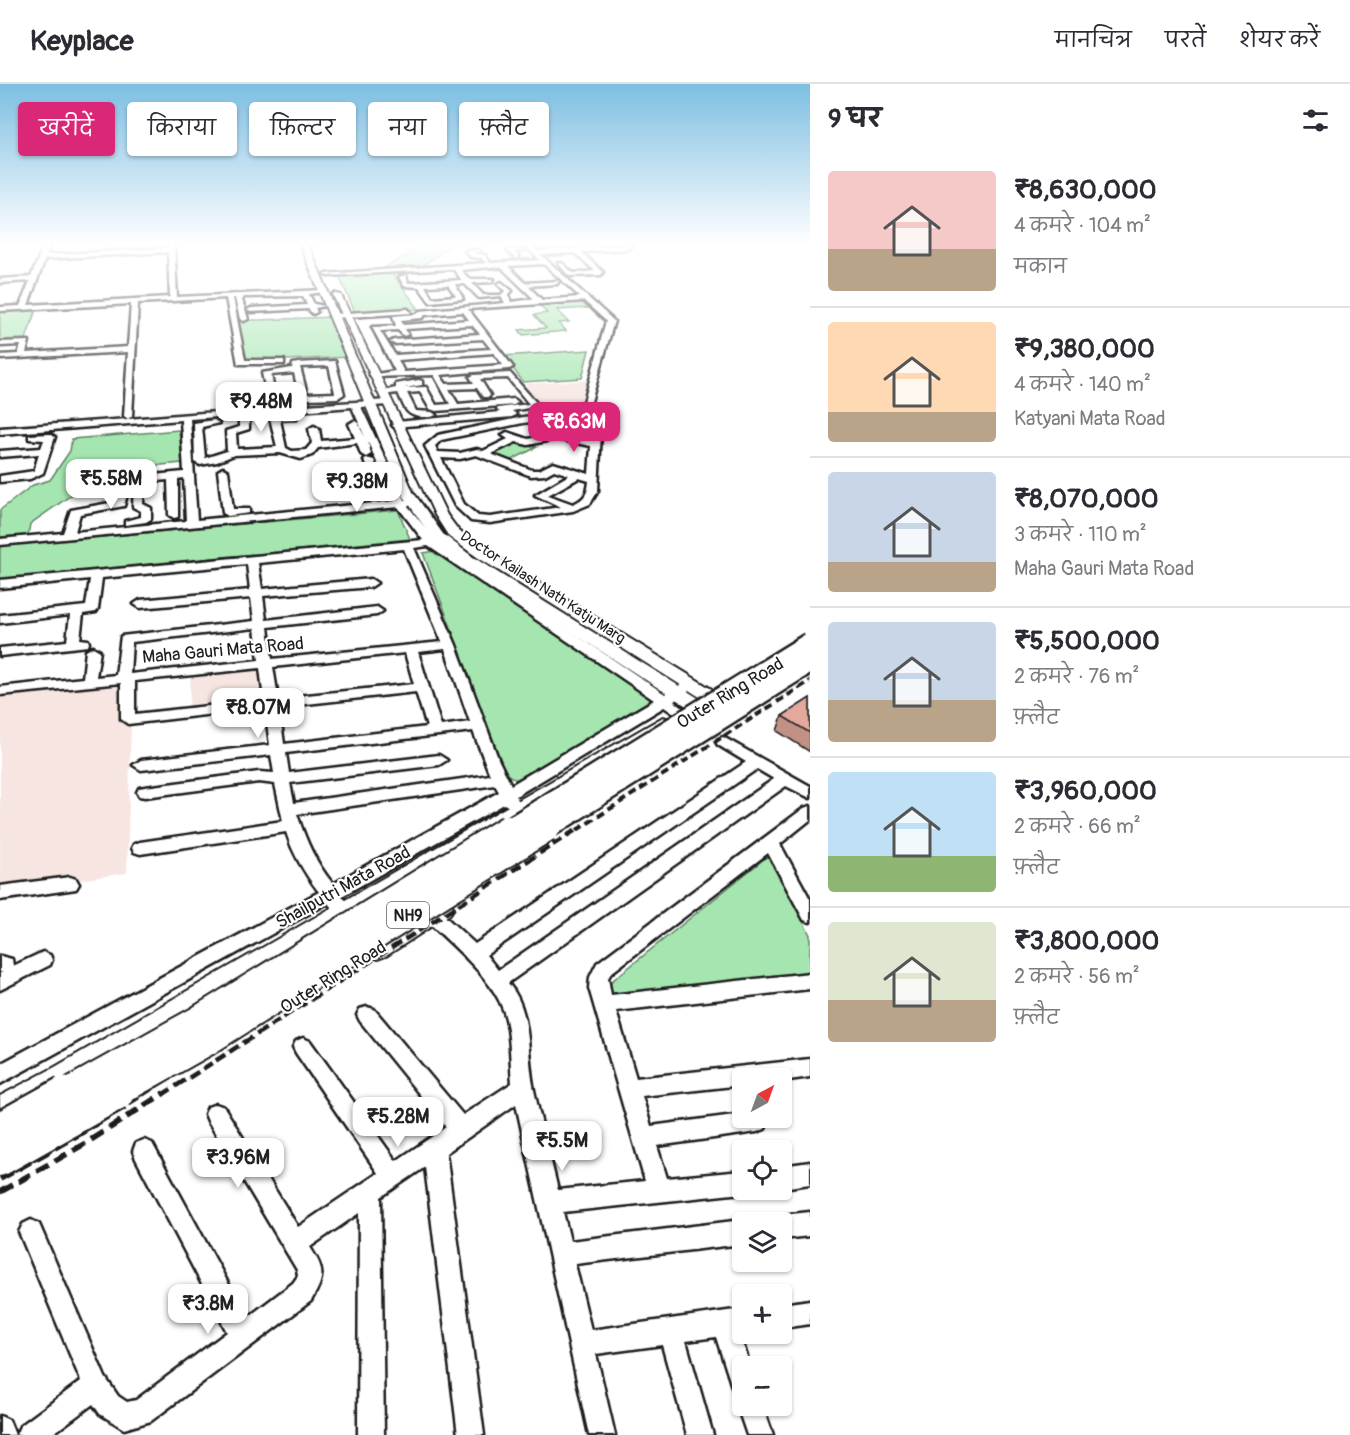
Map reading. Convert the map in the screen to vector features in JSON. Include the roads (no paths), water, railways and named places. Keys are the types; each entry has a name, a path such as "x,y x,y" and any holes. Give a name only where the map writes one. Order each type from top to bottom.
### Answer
{"highway":[{"name":"Outer Ring Road","path":"0,1129 197,1020 810,644"},
{"name":"Outer Ring Road","path":"0,1159 206,1042 810,662"}],"main road":[{"name":"Doctor Kailash Nath Katju Marg","path":"332,305 353,330 428,490 454,534 692,684 695,703"},
{"name":"Doctor Kailash Nath Katju Marg","path":"336,305 364,402 372,439 407,504 423,518 437,542 511,588 672,697"},
{"path":"511,588 527,582"},
{"name":"Outer Ring Road","path":"0,1109 64,1075 337,902 458,833 508,794 536,797 810,632"},
{"name":"Outer Ring Road","path":"0,1175 189,1066 432,915 810,671"},
{"path":"536,797 570,825"}],"street":[{"path":"0,309 70,305"},
{"path":"128,416 135,305"},
{"path":"231,305 241,362 255,364 350,357"},
{"path":"240,305 244,319"},
{"path":"251,310 277,305"},
{"path":"289,305 312,309 321,306"},
{"path":"310,305 312,309"},
{"path":"339,315 488,305"},
{"path":"397,425 477,411 513,402 520,409 535,407 510,375 477,381 399,385 416,416 477,411 586,405 610,321 593,305"},
{"path":"374,375 509,367 466,310 420,313 422,316 396,318 402,331"},
{"path":"353,330 402,331 449,320 476,322"},
{"path":"449,320 453,331"},
{"path":"424,326 443,355"},
{"path":"375,329 385,342 399,373"},
{"path":"385,342 487,336"},
{"path":"1,345 26,343 21,356"},
{"path":"463,344 477,361"},
{"path":"0,358 132,349"},
{"path":"391,358 414,353 443,355 496,351"},
{"path":"414,353 422,365"},
{"path":"0,426 304,400 340,394 333,363 296,366 304,400"},
{"path":"297,370 266,374 271,398 364,402"},
{"path":"460,378 477,381 486,395"},
{"path":"441,382 453,402 477,411 489,427 515,439 528,442 556,436 597,444"},
{"path":"0,431 185,417 258,416 364,402 402,391 423,389 434,408 486,395 524,393"},
{"path":"598,412 593,491 590,496 581,506 573,508 490,520 475,519 460,506 430,446 438,438 489,427 523,420 598,412"},
{"path":"223,471 228,513 407,504 385,468 372,439 350,413 275,418 258,416 244,421 198,424 200,462 214,460 232,452 282,450 290,454 309,453"},
{"path":"185,417 192,524"},
{"path":"275,418 282,450"},
{"path":"232,452 231,430 244,429 244,421"},
{"path":"314,429 317,444"},
{"path":"0,439 50,437 36,475 0,478"},
{"path":"271,460 298,457 309,453 312,446 317,444 372,439"},
{"path":"69,532 192,524 332,506 381,497 369,461 372,439"},
{"path":"483,454 515,439"},
{"path":"436,455 460,456 477,452 531,473 541,473 553,466 593,479"},
{"path":"0,454 45,455"},
{"path":"0,463 45,455"},
{"path":"369,461 385,468"},
{"path":"573,508 540,495 578,474"},
{"path":"0,542 144,521 146,508 119,509 126,480 139,483 189,475"},
{"path":"173,477 174,515"},
{"path":"138,507 139,483"},
{"path":"111,488 123,487"},
{"path":"69,532 75,512 90,504 119,505"},
{"path":"0,584 437,542 672,697 695,703"},
{"path":"408,546 450,645 491,761 508,794"},
{"path":"252,560 258,593 276,751 290,817 299,846 313,872 337,902"},
{"path":"0,618 92,609 96,575"},
{"path":"140,604 371,583"},
{"path":"77,611 89,682"},
{"path":"377,611 126,639 125,678 128,719 422,687"},
{"name":"Maha Gauri Mata Road","path":"0,691 450,645"},
{"path":"0,652 83,646"},
{"path":"411,650 435,732"},
{"path":"140,848 290,817 508,794 692,684"},
{"path":"141,765 479,726"},
{"path":"723,742 810,793"},
{"path":"145,792 259,777 281,779 439,760"},
{"path":"474,954 756,762"},
{"path":"496,981 785,779"},
{"path":"660,1192 599,988 599,977 604,968 810,812"},
{"path":"771,843 810,915"},
{"path":"0,893 70,884"},
{"name":"Shailputri Mata Road","path":"0,1075 337,902"},
{"path":"432,915 474,954 507,995 515,1015 523,1087 602,1435"},
{"path":"2,970 43,960"},
{"path":"604,1004 810,981"},
{"path":"367,1015 461,1129"},
{"path":"303,1047 393,1176"},
{"path":"629,1088 810,1068"},
{"path":"295,1243 523,1087"},
{"path":"31,1232 96,1386 109,1405 123,1416 142,1412 302,1292 310,1279 309,1267 216,1114"},
{"path":"644,1137 732,1125"},
{"path":"434,1148 471,1435"},
{"path":"144,1151 243,1336"},
{"path":"792,1176 810,1173"},
{"path":"548,1202 732,1183"},
{"path":"370,1192 371,1435"},
{"path":"792,1226 810,1224"},
{"path":"560,1254 732,1233"},
{"path":"792,1315 810,1312"},
{"path":"581,1344 732,1323"},
{"path":"670,1332 700,1435"},
{"path":"29,1435 96,1386"},
{"path":"753,1416 760,1435"},
{"path":"0,1429 2,1435"}],"railway":[{"path":"577,830 810,681"},
{"path":"162,1095 579,828"},
{"path":"142,1095 380,944"},
{"path":"0,1179 81,1133 144,1093"},
{"path":"0,1192 86,1143 164,1093"}]}
